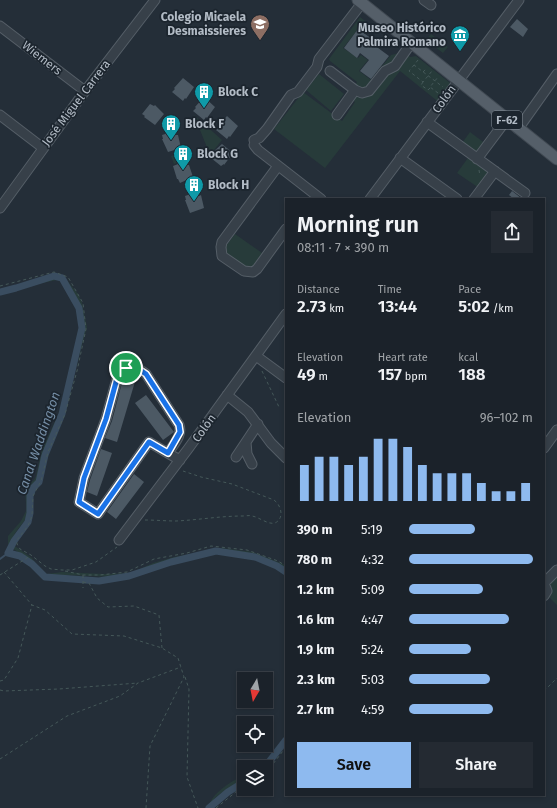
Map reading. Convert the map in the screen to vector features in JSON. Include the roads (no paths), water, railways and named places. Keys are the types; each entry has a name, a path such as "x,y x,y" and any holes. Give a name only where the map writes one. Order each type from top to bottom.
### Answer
{"main road":[{"name":"F-62","path":"360,2 557,159"}],"street":[{"name":"José Miguel Carrera","path":"0,208 84,91 155,0"},
{"name":"Colón","path":"371,198 519,0"},
{"path":"310,196 255,145 291,94 298,92 318,67 319,59 360,2"},
{"name":"Wiemers","path":"0,26 84,91"},
{"path":"330,71 355,90 362,93 369,91 385,71 395,66 412,42"},
{"path":"518,129 557,74"},
{"path":"337,115 355,90"},
{"path":"0,115 43,148"},
{"path":"478,159 507,119"},
{"path":"427,122 525,193"},
{"path":"400,158 456,198"},
{"path":"278,166 222,242 222,256 244,271 253,272 257,269 285,230"},
{"path":"475,198 495,171"},
{"name":"Colón","path":"119,540 285,318"},
{"path":"256,356 285,377"},
{"path":"168,453 180,432 179,425 144,373 137,369 128,367 124,368 119,371 106,419 84,478 79,502 98,514 149,442 168,453 177,464"},
{"path":"228,396 248,412 271,443 285,457"},
{"path":"236,457 258,424"},
{"path":"545,447 557,430"},
{"path":"246,442 247,454 252,464"},
{"path":"545,582 557,570"}],"waterway":[{"name":"Canal Waddington","path":"0,292 54,276 62,278 79,308 82,328 62,414 45,455 39,482 33,488 30,496 30,513 28,522 14,541 8,553 20,556 32,564 45,577 99,581 129,576 171,562 216,551 255,557 277,566 285,571"},
{"path":"0,559 8,553"},
{"name":"Canal Waddington","path":"270,760 285,741"},
{"name":"Canal Waddington","path":"209,808 237,786"}],"place":[{"name":"Colegio Micaela Desmaissieres","path":"260,41"},
{"name":"Museo Histórico Palmira Romano","path":"460,52"},
{"name":"Block C","path":"204,109"},
{"name":"Block F","path":"171,141"},
{"name":"Block G","path":"183,171"},
{"name":"Block H","path":"194,202"}]}
